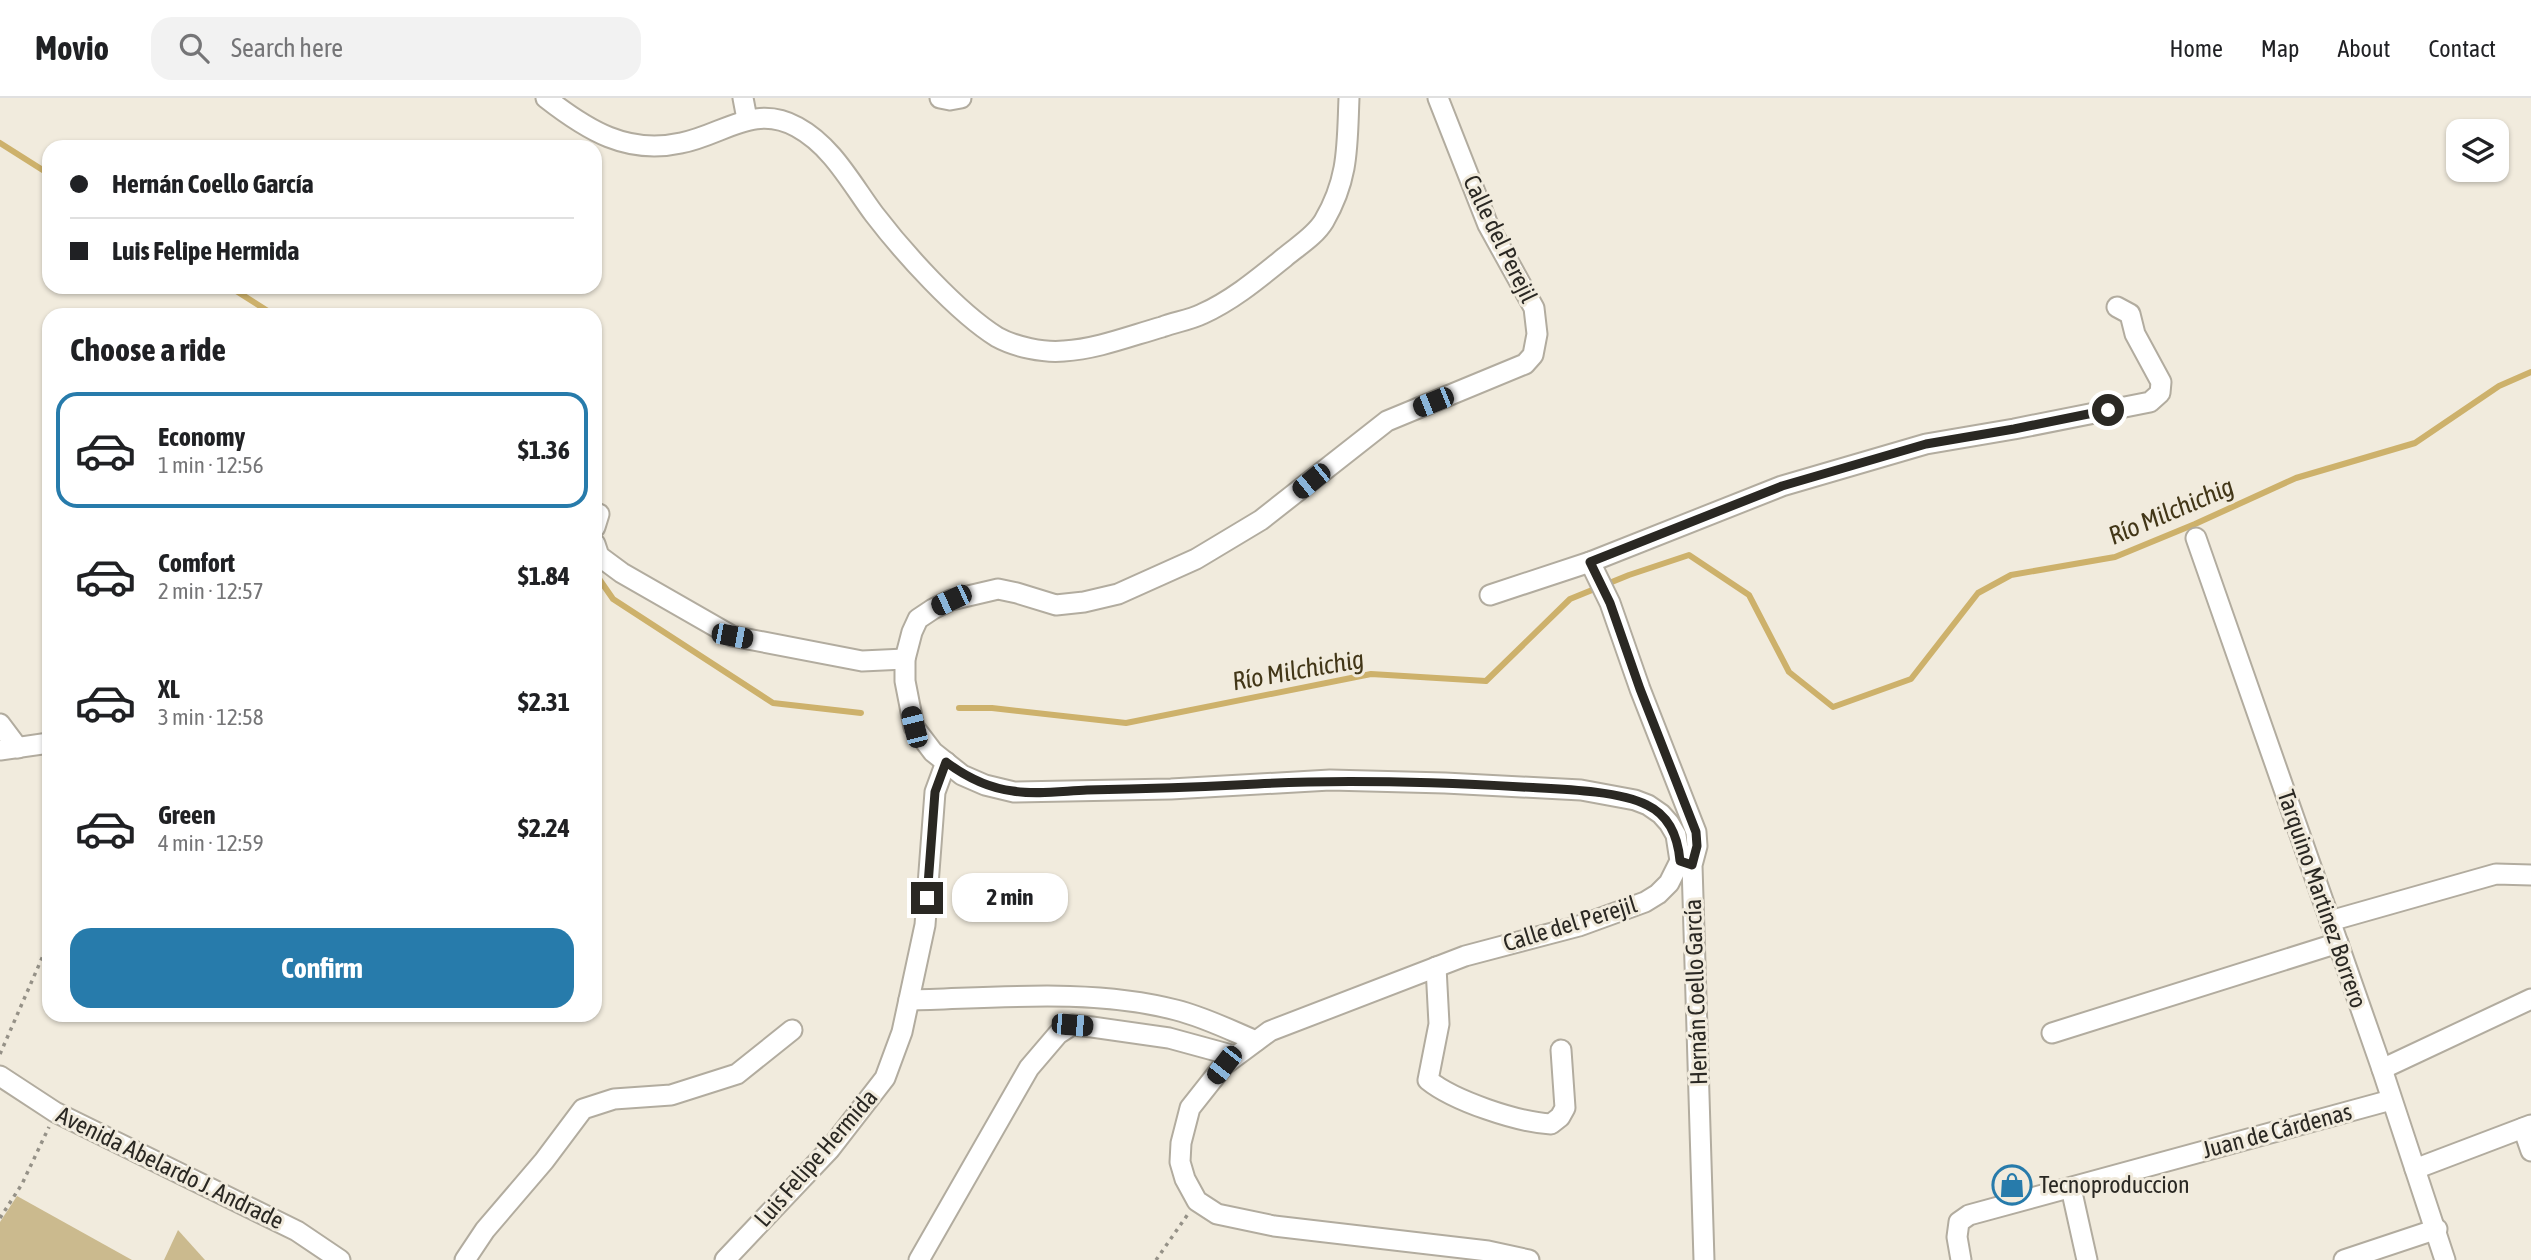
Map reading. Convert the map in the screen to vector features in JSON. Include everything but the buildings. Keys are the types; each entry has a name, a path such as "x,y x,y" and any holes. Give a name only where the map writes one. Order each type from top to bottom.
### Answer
{"street":[{"path":"546,98 583,126 641,146 682,143 747,119 767,117 797,127 828,150 877,217 923,270 974,321 1001,339 1034,349 1063,352 1108,342 1202,314 1247,288 1309,237 1323,223 1340,186 1345,167 1349,98"},
{"path":"744,98 747,119"},
{"path":"940,98 961,98"},
{"name":"Calle del Perejil","path":"1197,1201 1185,1179 1180,1162 1181,1143 1190,1108 1224,1065 1270,1031 1465,956 1579,926 1645,902 1658,894 1686,863 1676,835 1661,814 1635,800 1581,790 1330,780 1171,789 1014,792 985,785 962,775 933,752 914,727 907,699 905,659 918,619 951,600 998,589 1056,605 1084,603 1118,594 1196,559 1261,520 1387,421 1525,365 1530,360 1537,334 1534,307 1488,225 1438,98"},
{"path":"1490,594 1592,569 1782,486 1926,444 2150,402 2160,393 2161,382 2123,310"},
{"name":"Tarquino Martinez Borrero","path":"2196,538 2382,1069 2390,1100 2437,1229 2445,1260"},
{"path":"602,558 622,573 732,636 862,661 905,659"},
{"name":"Hernán Coello García","path":"1592,569 1610,603 1640,689 1696,832 1697,846 1686,863 1704,1260"},
{"path":"0,724 9,749 42,744"},
{"name":"Luis Felipe Hermida","path":"725,1260 830,1149 886,1078 902,1032 925,925 935,792 946,762"},
{"path":"2330,921 2496,874 2531,875"},
{"path":"2052,1033 2338,943"},
{"path":"1436,967 1439,1024 1428,1080 1442,1091 1528,1122 1551,1124 1560,1117 1565,1108 1561,1050"},
{"path":"909,999 1087,996 1175,1009 1256,1041"},
{"path":"2382,1069 2531,999"},
{"path":"919,1260 1029,1068 1058,1034 1072,1025 1092,1027 1169,1038 1236,1056"},
{"path":"466,1260 485,1230 544,1161 583,1109 614,1099 671,1095 737,1074 792,1030"},
{"name":"Avenida Abelardo J. Andrade","path":"0,1076 55,1112 297,1231 340,1260"},
{"name":"Juan de Cárdenas","path":"1961,1260 1957,1237 1959,1222 1969,1215 2390,1100"},
{"path":"2415,1169 2527,1126 2531,1151"},
{"path":"2071,1188 2087,1260"},
{"path":"1197,1201 1217,1214 1274,1226 1488,1251 1529,1260"},
{"path":"2344,1260 2437,1229"}],"path":[{"path":"0,1054 42,958"},
{"path":"0,1218 22,1184 55,1112"},
{"path":"1156,1260 1197,1201"}],"shaded area":[{"path":"17,1196 132,1260 0,1260 0,1222"},
{"path":"178,1230 205,1260 164,1260"}],"waterway":[{"path":"0,143 42,170"},
{"path":"241,294 263,308"},
{"name":"Río Milchichig","path":"959,708 992,708 1126,723 1371,674 1486,681 1570,599 1689,555 1749,595 1789,672 1833,707 1911,679 1978,593 2011,575 2115,557 2296,478 2415,443 2499,386 2531,372"},
{"path":"602,583 613,599 773,703 861,713"}],"place":[{"name":"Tecnoproduccion","path":"2012,1185"}],"route":[{"path":"927,898 935,792 946,762 962,775 985,785 1014,792 1171,789 1330,780 1581,790 1648,805 1661,814 1676,835 1680,861 1692,865 1697,846 1696,832 1640,689 1610,603 1590,562 1782,486 1926,444 2108,410"}]}
